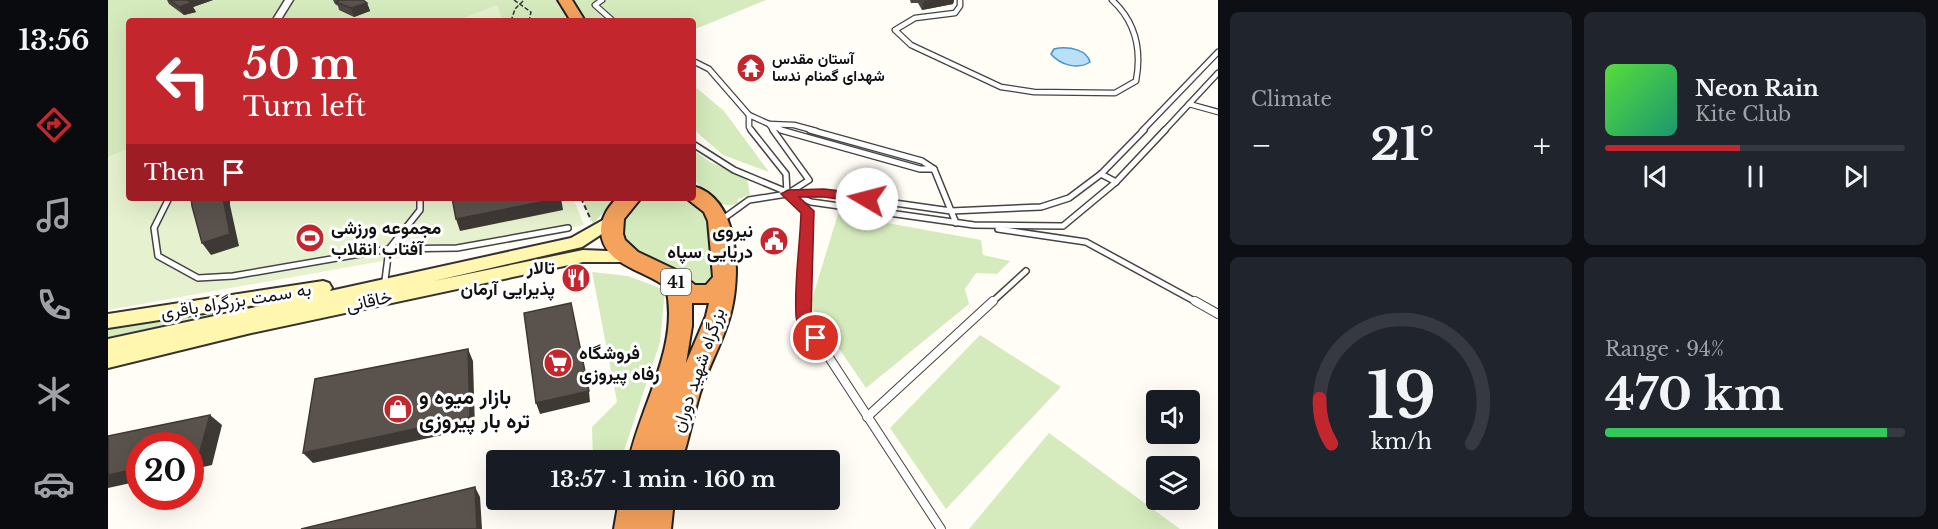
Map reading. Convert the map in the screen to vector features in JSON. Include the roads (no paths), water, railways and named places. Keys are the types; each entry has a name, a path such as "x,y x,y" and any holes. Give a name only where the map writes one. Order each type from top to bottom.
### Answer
{"highway":[{"path":"551,0 560,18"},
{"path":"565,0 576,18"},
{"path":"696,194 712,208 719,221"},
{"path":"603,222 628,201"},
{"name":"بزرگراه شهید دوران","path":"671,450 687,392 718,316 725,278 719,221"},
{"name":"41","path":"603,222 611,230 620,250 690,293 700,295 717,290 725,278"},
{"name":"بزرگراه شهید دوران","path":"646,450 681,326 682,303 677,283"},
{"path":"630,529 633,510"},
{"path":"655,529 658,510"}],"main road":[{"name":"خاقانی","path":"108,360 247,327 576,242 603,222"},
{"name":"خاقانی","path":"108,347 576,242 631,258"},
{"name":"به سمت بزرگراه باقری","path":"108,321 291,292 437,274"}],"street":[{"path":"278,18 289,0"}],"lane":[{"path":"590,0 610,18"},
{"path":"595,5 602,0"},
{"path":"960,0 960,6 955,13 909,20 895,30 911,45 1001,87 1034,92 1116,93 1136,81 1140,51 1132,22 1125,9 1112,0"},
{"path":"719,221 749,200 788,194 824,193 951,210 1041,207 1069,198 1101,174 1218,52"},
{"path":"696,62 709,69 749,115 789,133 920,169 934,170"},
{"path":"974,225 1063,226 1116,182 1218,73"},
{"path":"1189,104 1218,112"},
{"path":"749,115 749,128 786,174 788,194 808,211 804,319 940,529"},
{"path":"769,124 794,125 922,160 934,170 956,223"},
{"path":"769,124 809,180 788,194"},
{"path":"696,146 723,164 811,202 1080,240 1218,314"},
{"path":"1101,174 1116,182"},
{"path":"168,201 154,228 158,256 198,278 233,276 389,249 576,242"},
{"path":"385,280 389,249 420,210 420,201"},
{"path":"867,417 1026,271"}],"water":[{"path":"1054,49 1078,50 1086,55 1090,62 1080,66 1064,63 1051,54"}],"place":[{"name":"آستان مقدس شهدای گمنام ندسا","path":"751,68"},
{"name":"مجموعه ورزشی آفتاب انقلاب","path":"310,238"},
{"name":"نیروی دریایی سپاه","path":"774,241"},
{"name":"تالار پذیرایی آرمان","path":"576,278"},
{"name":"فروشگاه رفاه پیروزی","path":"558,363"},
{"name":"بازار میوه و تره بار پیروزی","path":"398,409"}]}
